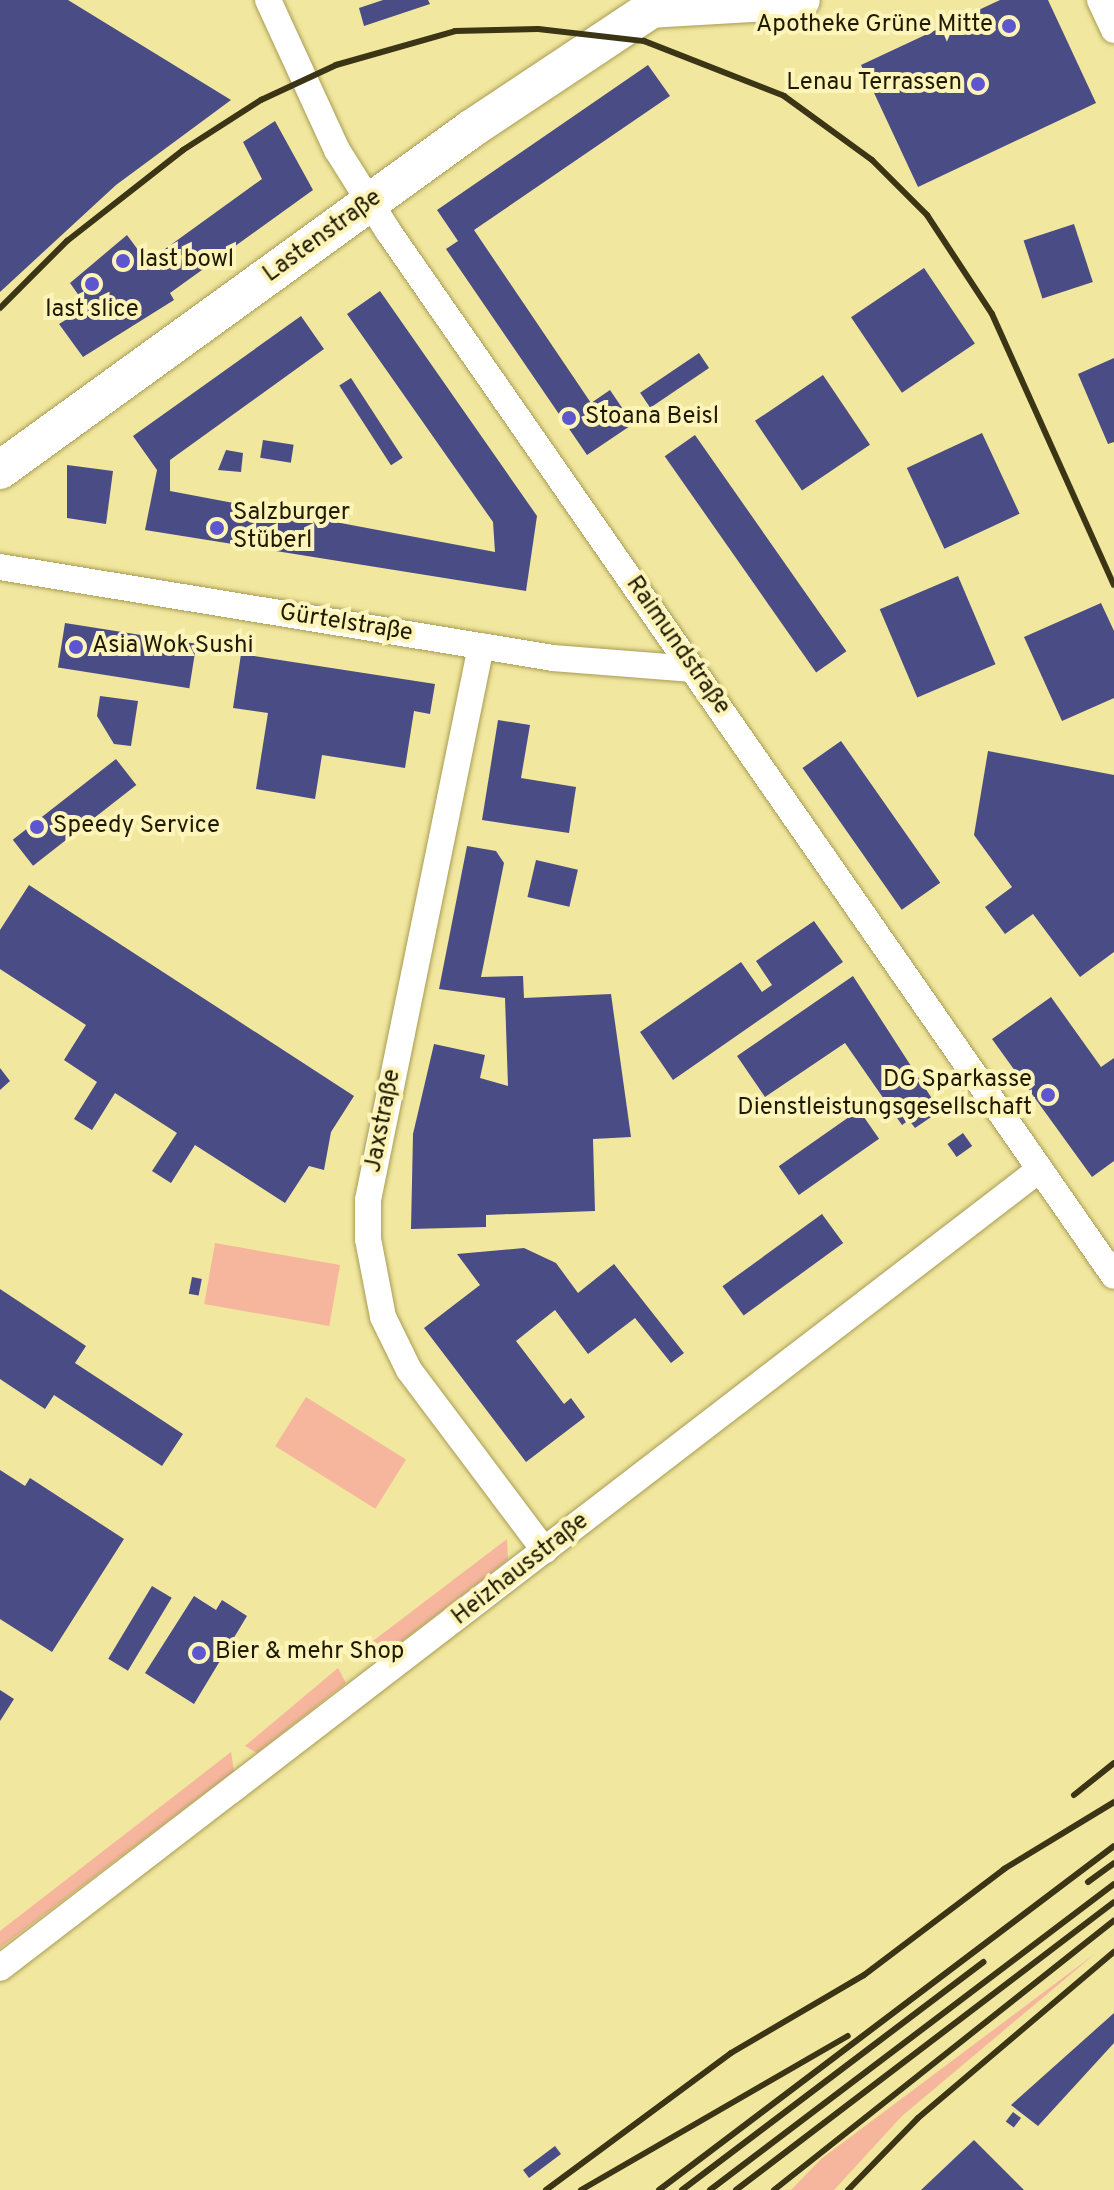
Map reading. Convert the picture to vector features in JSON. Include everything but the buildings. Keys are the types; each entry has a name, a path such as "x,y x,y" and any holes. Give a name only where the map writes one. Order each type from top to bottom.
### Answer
{"main road":[{"name":"Lastenstraße","path":"0,470 370,203 658,4 801,0"}],"street":[{"name":"Raimundstraße","path":"268,0 337,150 370,203 1114,1276"},
{"path":"1100,0 1114,30"},
{"name":"Gürtelstraße","path":"0,567 481,646 693,669"},
{"name":"Jaxstraße","path":"481,646 371,1185 368,1239 383,1317 409,1370 545,1551"},
{"name":"Heizhausstraße","path":"0,1968 1040,1169"}],"shaded area":[{"path":"215,1243 340,1265 329,1326 204,1304"},
{"path":"306,1397 406,1460 375,1509 275,1446"},
{"path":"507,1539 508,1560 392,1649 369,1644"},
{"path":"338,1668 346,1683 257,1753 245,1746"},
{"path":"231,1752 234,1771 0,1948 0,1931"},
{"path":"1096,1953 902,2116 834,2190 791,2190 821,2159"}],"railway":[{"path":"0,308 67,241 183,150 261,100 336,65 455,31 538,29 644,41 784,96 872,160 927,215 992,314 1114,585"},
{"path":"1074,1795 1114,1763"},
{"path":"546,2190 731,2053 864,1975 1004,1869 1114,1802"},
{"path":"659,2190 1114,1846"},
{"path":"1088,1882 1114,1863"},
{"path":"710,2190 1114,1884"},
{"path":"736,2190 1114,1902"},
{"path":"774,2190 1114,1921"},
{"path":"848,2190 918,2118 1114,1952"},
{"path":"682,2190 983,1962"},
{"path":"581,2190 848,2036"}],"place":[{"name":"Apotheke Grüne Mitte","path":"1009,26"},
{"name":"Lenau Terrassen","path":"978,84"},
{"name":"last bowl","path":"123,261"},
{"name":"last slice","path":"92,284"},
{"name":"Stoana Beisl","path":"569,418"},
{"name":"Salzburger Stüberl","path":"217,528"},
{"name":"Asia Wok Sushi","path":"76,647"},
{"name":"Speedy Service","path":"37,827"},
{"name":"DG Sparkasse Dienstleistungsgesellschaft","path":"1048,1095"},
{"name":"Bier & mehr Shop","path":"199,1653"}]}
